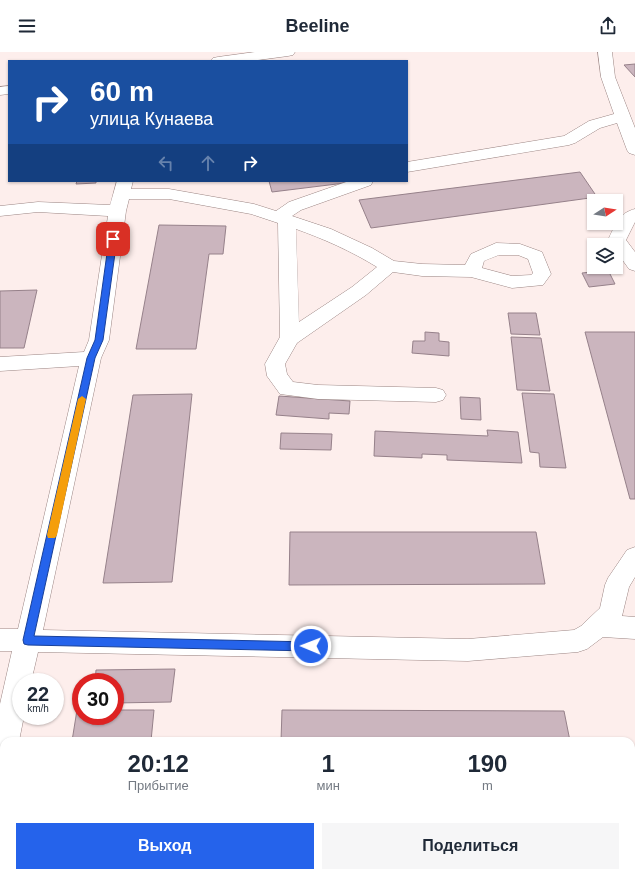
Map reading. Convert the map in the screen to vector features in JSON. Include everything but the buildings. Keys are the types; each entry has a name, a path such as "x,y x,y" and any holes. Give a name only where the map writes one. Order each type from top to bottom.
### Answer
{"street":[{"path":"226,60 288,52"},
{"path":"605,52 605,63 613,90 635,150"},
{"path":"408,167 569,140 590,125 604,120 623,117"},
{"path":"290,338 283,218 295,206 362,182"},
{"path":"0,211 122,195 169,194 254,208 325,233 366,252 388,266 422,270 471,271 512,282 536,281 542,274 536,256 520,250 496,249 477,258 471,271"},
{"path":"6,737 91,358 99,340 122,195"},
{"path":"635,214 626,220 617,240 635,265"},
{"path":"388,266 359,290 290,338 281,351 275,364 277,376 287,389 318,392 436,394"},
{"path":"0,364 91,358"},
{"path":"0,640 468,650 578,641 590,634 611,613 617,584 635,557"},
{"path":"598,626 635,628"}],"slow traffic":[{"path":"52,535 82,399"}],"route":[{"path":"113,239 99,340 91,358 28,640 311,646"}]}
